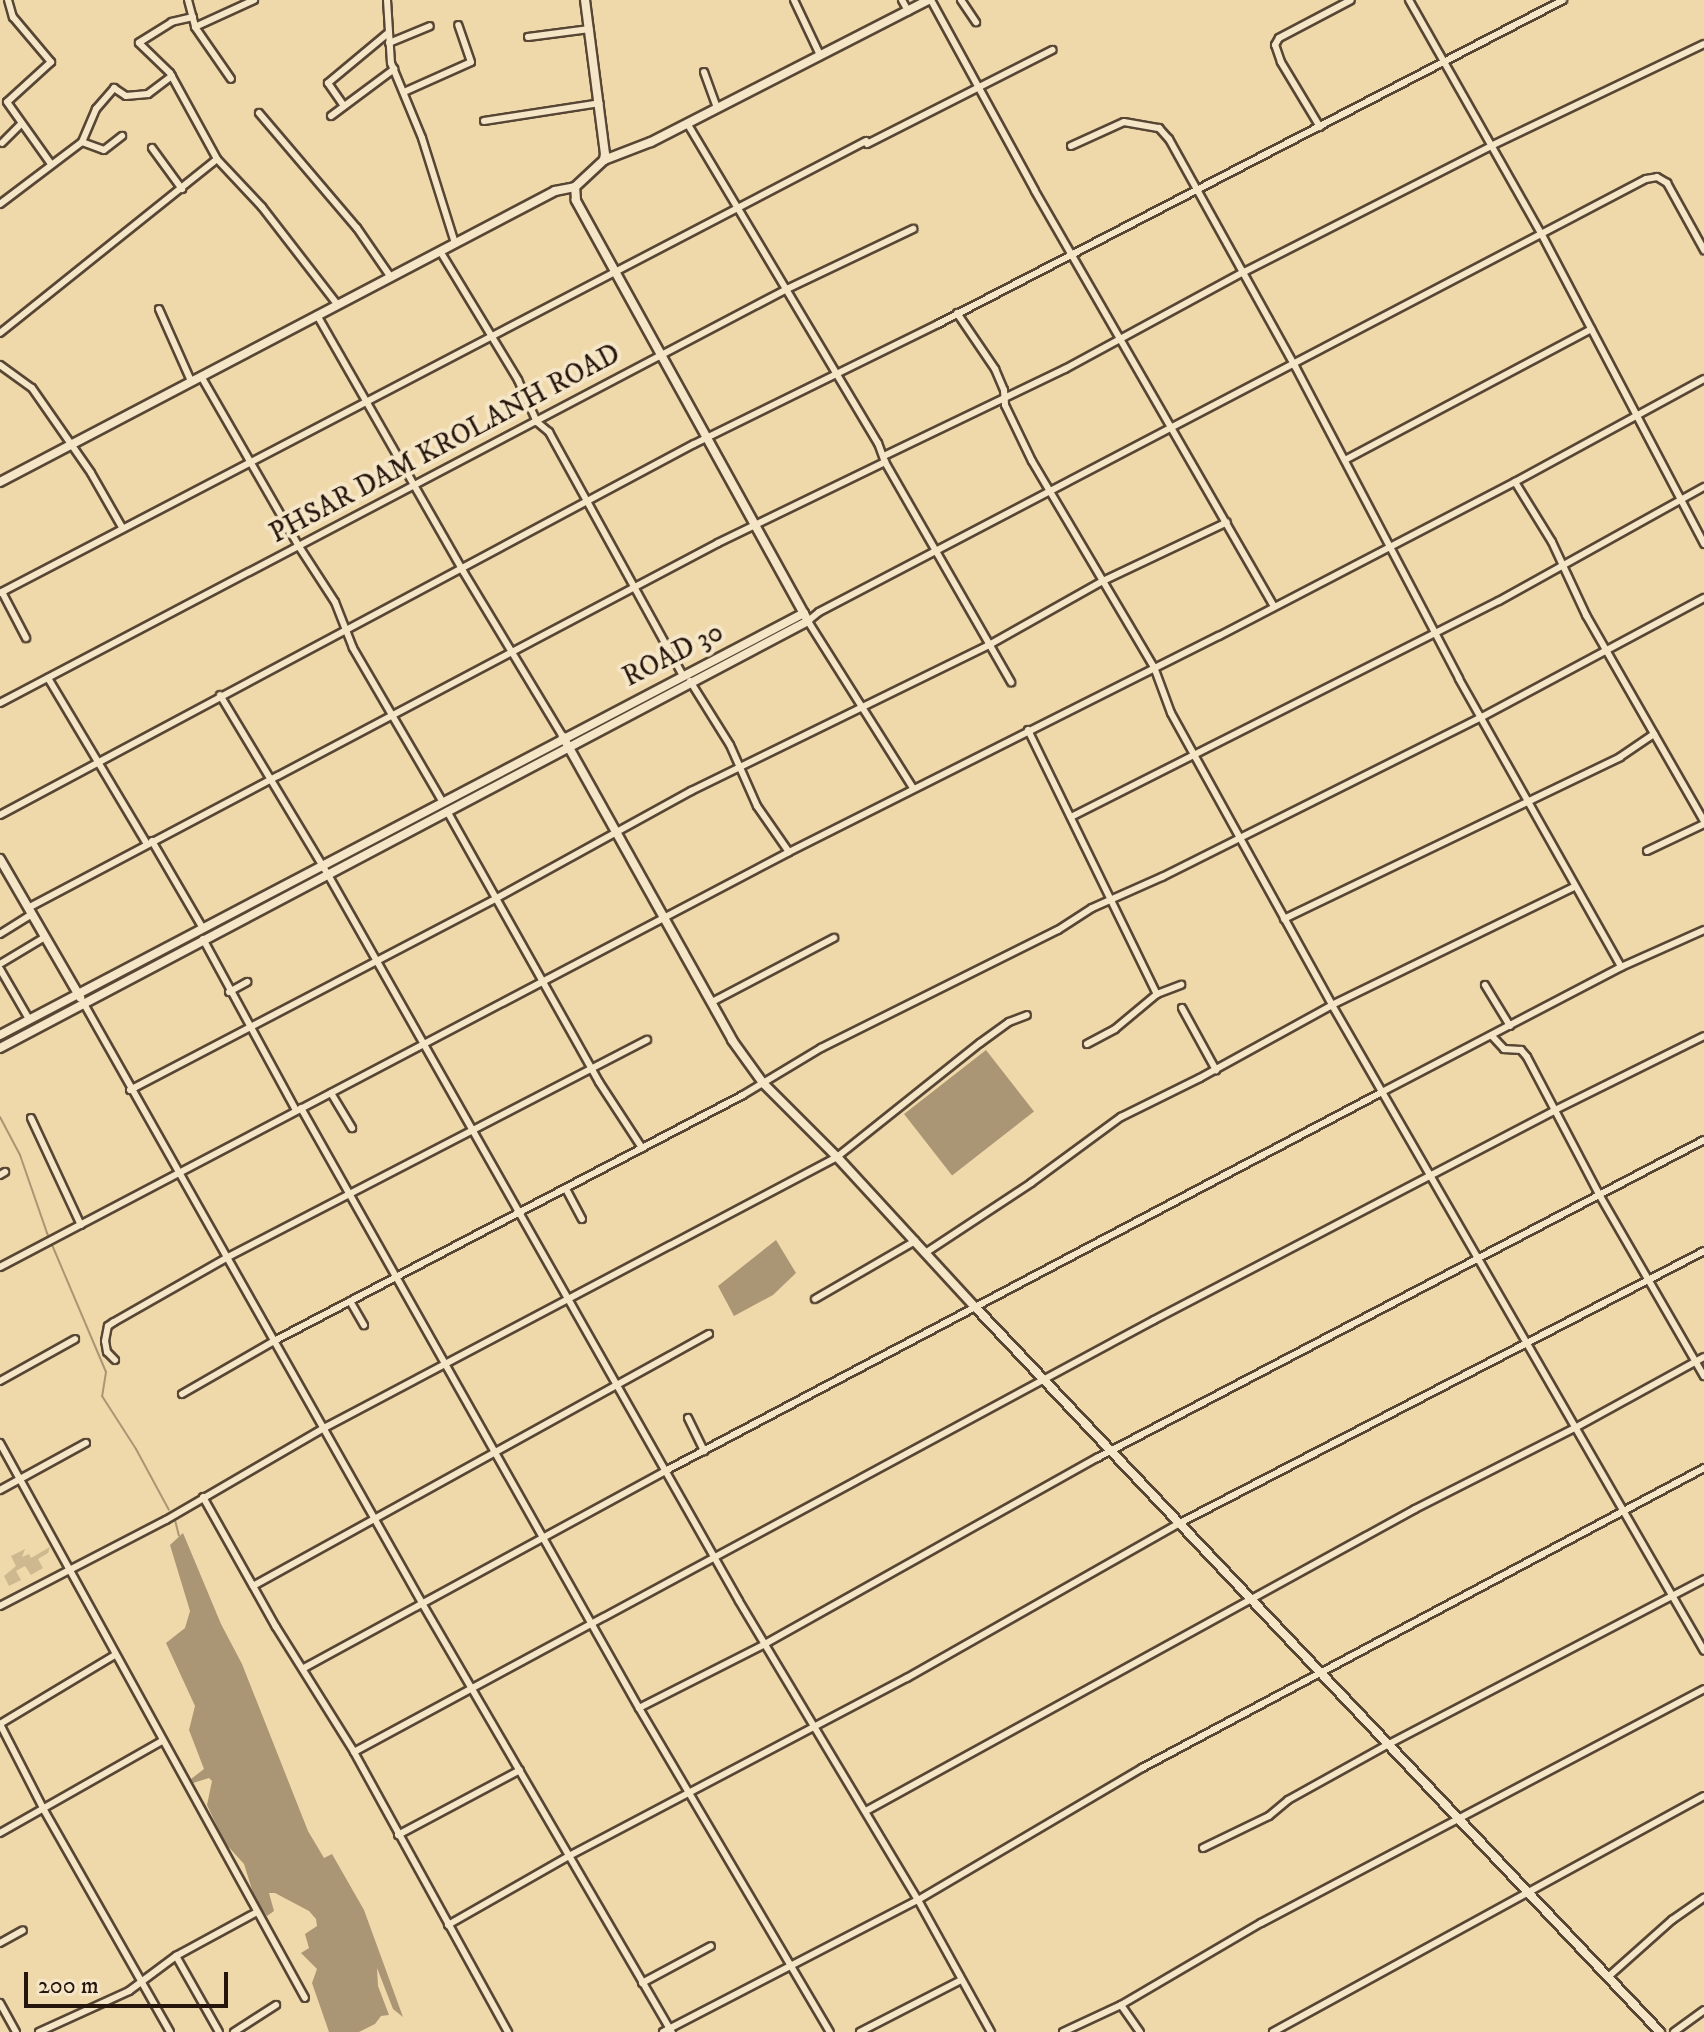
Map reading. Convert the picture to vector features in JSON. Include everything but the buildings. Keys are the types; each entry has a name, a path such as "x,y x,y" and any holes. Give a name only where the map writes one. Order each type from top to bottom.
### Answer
{"street":[{"path":"188,0 195,27 231,79"},
{"path":"195,27 254,0"},
{"path":"387,0 394,69 455,243"},
{"path":"585,0 600,103 604,160"},
{"path":"794,0 820,55"},
{"path":"902,0 908,11"},
{"path":"0,482 555,191 575,187 604,160 687,123 930,0 1274,606"},
{"path":"961,0 976,22"},
{"path":"1320,127 1281,62 1275,45 1279,38 1351,0"},
{"path":"1409,0 1542,235 1704,544"},
{"path":"0,815 220,695 463,571 710,438 837,376 1563,0"},
{"path":"0,10 8,3 13,17 51,62 8,98 8,108 51,164"},
{"path":"193,17 172,22 139,43 172,76 217,159 262,207 337,304"},
{"path":"404,92 470,63 458,25"},
{"path":"389,43 430,26"},
{"path":"528,37 589,29"},
{"path":"344,106 328,83 388,33"},
{"path":"0,934 30,911 150,842 755,525 1004,400 1244,272 1491,146 1704,44"},
{"path":"26,638 1,593 614,271 1052,50"},
{"path":"331,116 394,69"},
{"path":"704,72 717,108"},
{"path":"0,204 82,142 96,109 114,88 126,96 148,94 172,76"},
{"path":"484,121 600,103"},
{"path":"259,113 357,228 390,276"},
{"path":"1071,146 1124,122 1148,125 1165,133 1295,366 1574,887 1621,967"},
{"path":"687,123 787,289 1011,682"},
{"path":"2,143 21,124"},
{"path":"82,142 104,150 122,136"},
{"path":"152,148 182,189"},
{"path":"0,333 217,159"},
{"path":"806,617 1295,366 1646,179 1657,177 1667,183 1704,250"},
{"path":"575,187 578,206 710,438 806,617 913,788"},
{"name":"PHSAR DAM KROLANH ROAD","path":"0,703 787,289 913,229"},
{"path":"440,251 518,380 537,422 549,432 586,503 635,589 640,592 682,674"},
{"path":"159,309 191,381"},
{"path":"957,313 995,369 1004,400 1051,492 1154,667 1158,686 1192,754 1332,1005 1704,1651"},
{"path":"317,315 463,571 569,746 732,1040 763,1083 841,1154 925,1253 1043,1380 1113,1450 1660,2032"},
{"path":"1345,460 1591,329"},
{"path":"0,365 32,388 91,473 123,529"},
{"path":"201,376 298,545 335,602 346,632 442,801"},
{"path":"0,1267 789,852 1515,482 1704,379"},
{"path":"1515,482 1704,823 1647,851"},
{"path":"1071,817 1437,633 1704,487"},
{"path":"130,1090 739,768 991,644 1103,581 1227,522"},
{"path":"182,1394 276,1340 400,1278 763,1083 821,1048 1110,900 1240,839 1482,717 1704,598"},
{"name":"ROAD 30","path":"0,1035 682,674 806,617"},
{"name":"ROAD 30","path":"0,1048 806,617"},
{"path":"48,678 202,927"},
{"path":"690,681 730,745 757,806 789,852"},
{"path":"220,695 327,873 374,962 619,1384 765,1644 918,1900 991,2032"},
{"path":"1028,730 1157,994"},
{"path":"1284,919 1353,884 1445,845 1528,800 1620,757 1654,734"},
{"path":"447,811 599,1082 642,1148"},
{"path":"0,859 3,871 83,1002 130,1090 326,1427 422,1603 668,2031 918,1900 1142,1768 1704,1468"},
{"path":"925,1253 1031,1183 1121,1117 1216,1070 1332,1005 1574,887"},
{"path":"304,1668 667,1470 1382,1092 1621,967 1704,930"},
{"path":"29,1019 0,966 45,937"},
{"path":"712,1002 834,938"},
{"path":"203,939 229,992 400,1278 639,1708 830,2032"},
{"path":"229,992 247,982"},
{"path":"1087,1044 1115,1029 1157,994 1181,985"},
{"path":"1485,985 1510,1026"},
{"path":"1182,1008 1216,1070"},
{"path":"0,1606 326,1427 841,1154 980,1043 1018,1017 1027,1015"},
{"path":"1492,1036 1504,1049 1521,1050 1527,1057 1600,1196 1704,1376"},
{"path":"354,1752 1043,1380 1555,1110 1704,1036"},
{"path":"115,1360 107,1352 108,1326 228,1257 647,1040"},
{"path":"331,1093 352,1128"},
{"path":"31,1118 81,1225"},
{"path":"639,1708 765,1644 1113,1450 1704,1140"},
{"path":"566,1189 582,1219"},
{"path":"815,1299 915,1241"},
{"path":"448,1925 569,1856 1054,1597 1180,1523 1704,1251"},
{"path":"350,1301 364,1325"},
{"path":"253,1586 709,1334"},
{"path":"0,1381 75,1339"},
{"path":"866,1811 1415,1509 1575,1428 1704,1357"},
{"path":"688,1418 704,1451"},
{"path":"0,1443 305,1998"},
{"path":"0,1490 86,1443"},
{"path":"203,1497 354,1752 508,2032"},
{"path":"1203,1848 1269,1816 1288,1800 1389,1744 1704,1579"},
{"path":"115,1655 0,1724 44,1810 170,2032"},
{"path":"1063,2032 1121,2005 1261,1923 1704,1689"},
{"path":"0,1833 162,1741"},
{"path":"398,1835 520,1770"},
{"path":"1273,2032 1704,1796"},
{"path":"1608,1977 1672,1920 1704,1898"},
{"path":"39,2032 142,1982 176,1956 257,1912"},
{"path":"0,1943 23,1930"},
{"path":"642,1983 711,1946"},
{"path":"176,1956 219,2032"},
{"path":"860,2032 961,1980"},
{"path":"0,2003 16,2032"},
{"path":"234,2032 276,2005"},
{"path":"1121,2005 1140,2032"},
{"path":"1674,2032 1704,2010"}],"shaded area":[{"path":"986,1050 1034,1111 952,1175 904,1114"},
{"path":"776,1240 796,1273 773,1295 734,1316 718,1286"},
{"path":"183,1533 221,1624 242,1664 308,1831 324,1858 332,1854 364,1910 403,2017 393,2009 377,1968 378,1986 389,2015 381,2016 375,2024 359,2032 329,2032 312,1983 317,1969 301,1953 309,1948 305,1934 317,1926 316,1919 309,1911 275,1893 269,1893 274,1911 267,1916 255,1899 244,1864 225,1843 207,1805 212,1781 209,1778 193,1783 191,1779 204,1769 189,1730 195,1706 166,1643 185,1628 190,1611 170,1545"},
{"path":"50,1547 48,1553 38,1559 43,1568 31,1575 25,1566 16,1571 21,1580 9,1586 4,1576 16,1566 11,1556 25,1549 22,1557 29,1554 31,1558"}],"waterway":[{"path":"0,1117 20,1155 47,1233 106,1372 102,1396 136,1449 169,1510"},
{"path":"175,1520 179,1536"}]}
